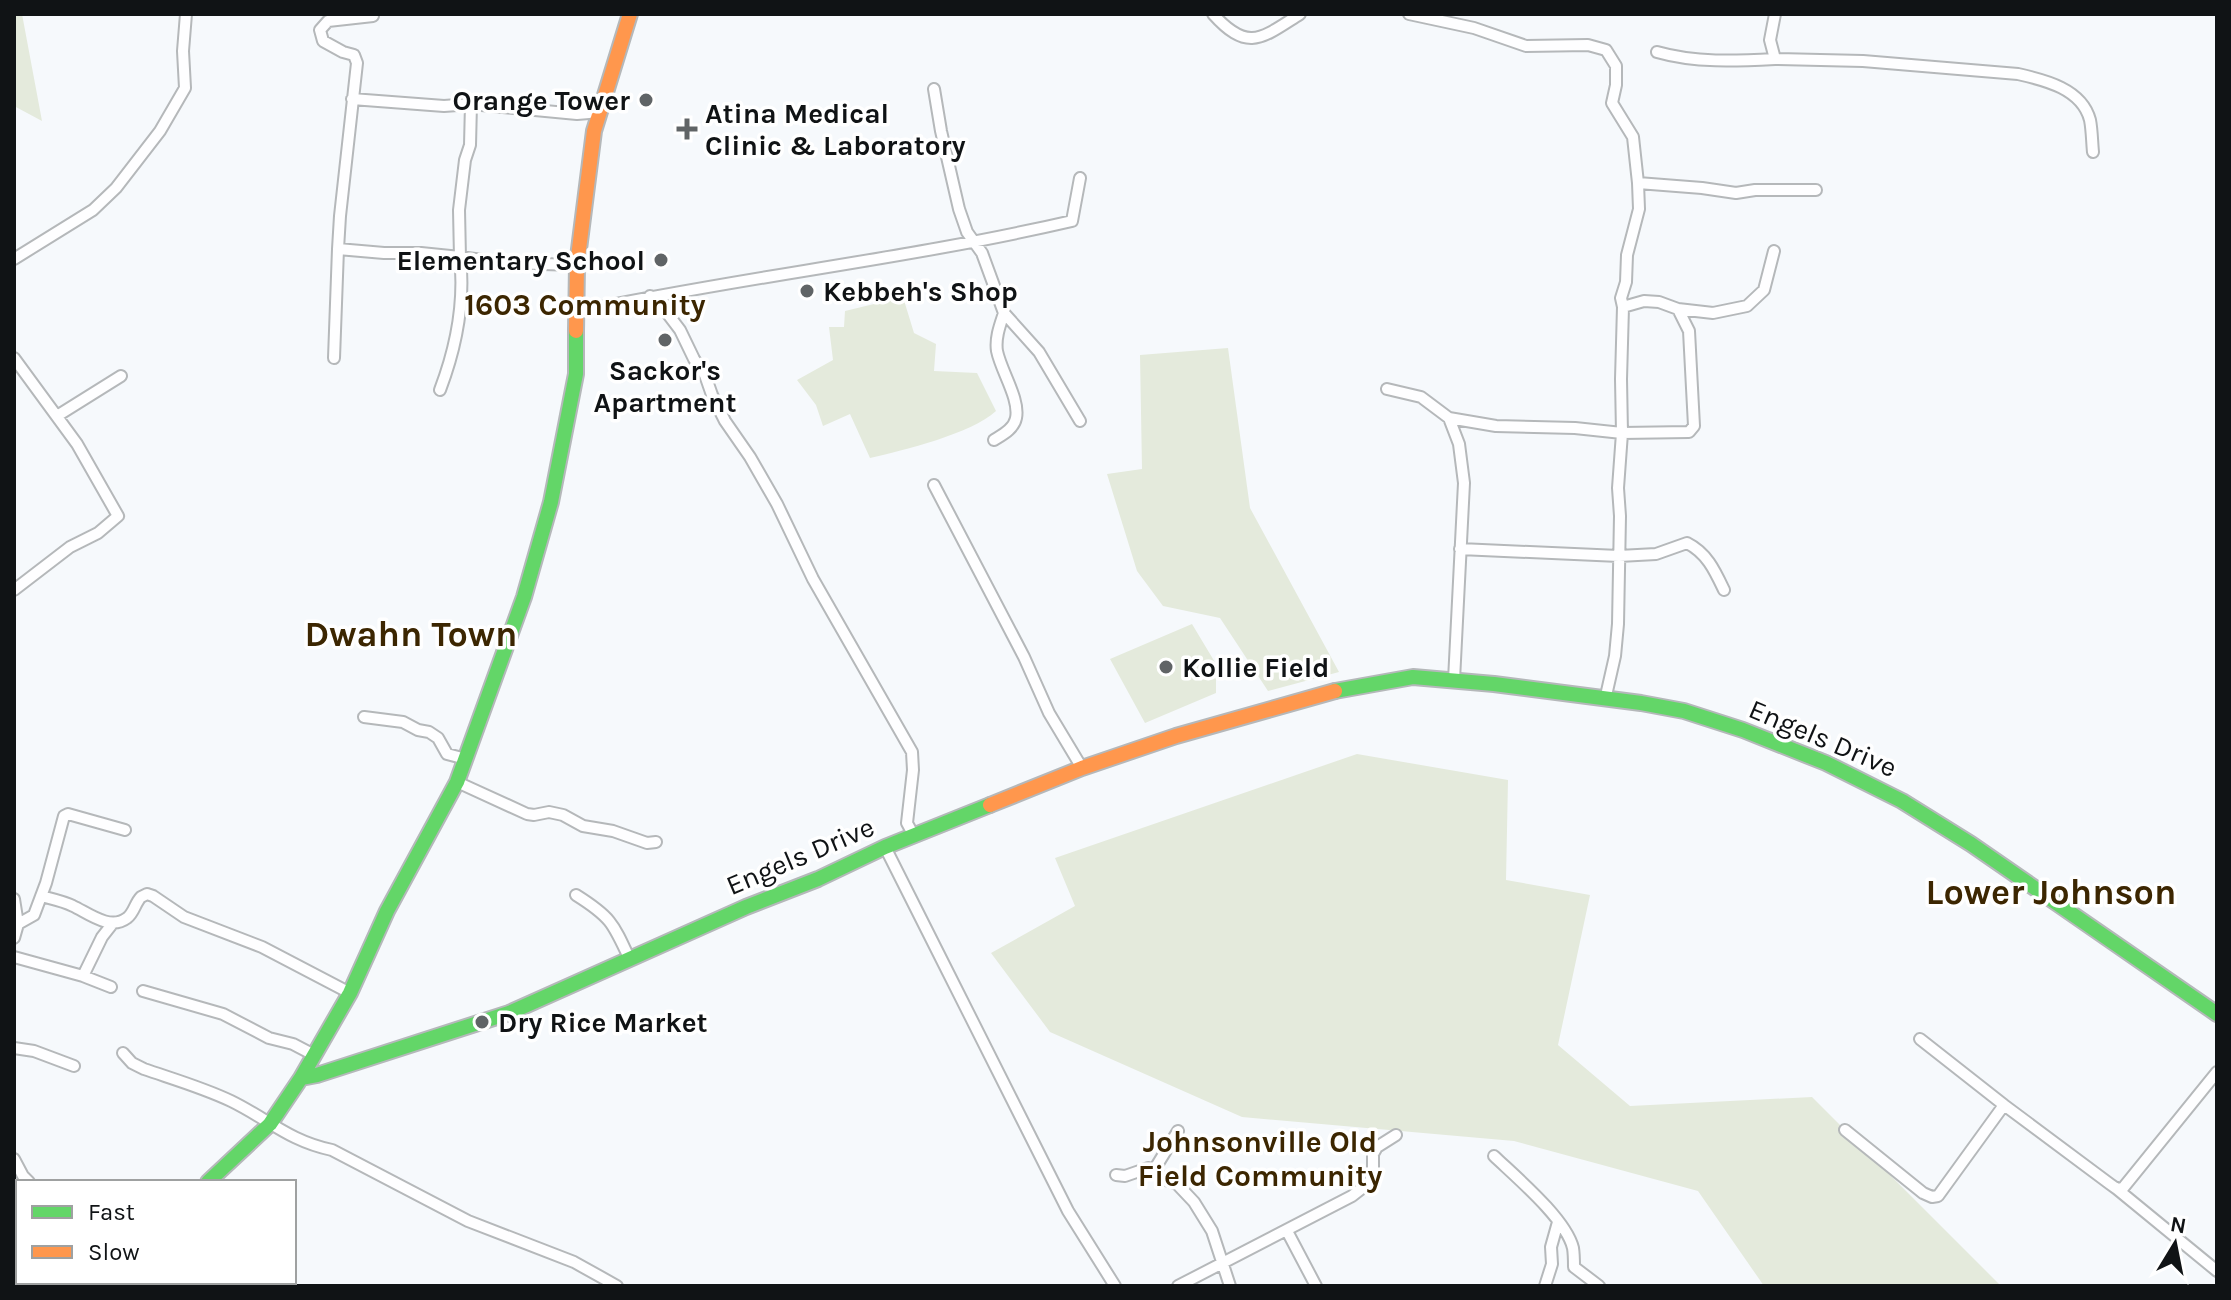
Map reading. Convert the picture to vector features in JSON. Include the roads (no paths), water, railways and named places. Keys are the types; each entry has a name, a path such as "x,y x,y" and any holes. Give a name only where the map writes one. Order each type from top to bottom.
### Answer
{"street":[{"path":"14,259 93,210 116,188 160,131 185,88 183,51 186,14"},
{"path":"210,1180 270,1124 301,1078 350,993 387,911 457,782 466,759 524,597 551,502 576,374 577,265 594,131 630,14"},
{"path":"1213,14 1235,35 1250,39 1271,33 1300,14"},
{"path":"1409,14 1474,28 1526,46 1588,45 1606,50 1616,66 1612,103 1633,137 1639,209 1627,255 1626,282 1621,298 1622,433 1618,488 1617,635 1605,700"},
{"path":"1775,14 1770,40 1775,59"},
{"path":"334,358 338,249 357,63 354,55 323,41 320,30 328,21 373,16"},
{"path":"1657,52 1681,59 1863,61 2018,74 2043,79 2070,93 2084,107 2090,119 2093,152"},
{"path":"934,89 941,131 967,232 982,253 1004,313 1039,352 1080,421"},
{"path":"352,99 444,106 471,104 577,114 601,107"},
{"path":"440,390 453,357 462,296 459,210 465,160 470,145 471,104"},
{"path":"576,312 650,296 975,243 1072,221 1080,178"},
{"path":"1638,183 1736,193 1816,190"},
{"path":"338,249 421,253 505,263 577,265"},
{"path":"1623,307 1644,301 1713,313 1747,306 1764,290 1774,251"},
{"path":"650,296 680,330 705,375 725,421 777,504 813,579 912,752 907,823 914,836"},
{"path":"1387,389 1421,397 1449,418 1496,426 1622,433 1689,432 1694,426 1689,331 1678,309"},
{"path":"994,440 1012,427 1016,418 1013,396 997,348 1004,313"},
{"path":"14,358 77,444 118,516 98,533 70,547 14,590"},
{"path":"57,416 121,376"},
{"path":"1449,418 1459,444 1464,483 1454,680"},
{"path":"934,485 1024,657 1049,713 1082,768"},
{"path":"1460,549 1619,556 1656,554 1687,543 1713,565 1724,590"},
{"name":"Engels Drive","path":"301,1078 509,1013 885,847 1082,768 1176,736 1324,693 1413,677 1641,703 1684,711 1743,730 1826,763 1902,801 1971,844 2217,1014"},
{"path":"364,717 403,722 429,732 438,738 447,754 466,759"},
{"path":"457,782 527,814 549,812 563,815 583,826 613,831 647,843 656,842"},
{"path":"16,923 34,915 64,816 68,814 125,830"},
{"path":"885,847 1068,1211 1115,1286"},
{"path":"41,896 113,923 125,920 141,897 147,894 184,917 262,947 350,993"},
{"path":"576,895 600,910 614,925 630,960"},
{"path":"14,899 14,938"},
{"path":"83,976 102,937 113,923"},
{"path":"14,957 111,987"},
{"path":"143,991 223,1014 269,1038 293,1044 314,1055"},
{"path":"1920,1039 2117,1189 2217,1271"},
{"path":"14,1048 34,1051 74,1066"},
{"path":"123,1053 132,1063 144,1069 231,1101 309,1145 332,1150 468,1221 574,1262 617,1286"},
{"path":"2117,1189 2123,1188 2217,1072"},
{"path":"1845,1130 1932,1197 1938,1196 2004,1105"},
{"path":"1154,1170 1178,1131"},
{"path":"1178,1286 1352,1196 1370,1182 1373,1154 1377,1147 1396,1135"},
{"path":"1494,1156 1543,1203 1569,1238 1574,1267 1599,1286"},
{"path":"14,1159 27,1180"},
{"path":"1116,1175 1125,1176 1148,1168 1177,1184 1194,1202 1212,1231 1230,1286"},
{"path":"1545,1286 1552,1264 1551,1247 1558,1222"},
{"path":"1287,1231 1316,1286"}],"place":[{"name":"Orange Tower","path":"646,100"},
{"name":"Atina Medical Clinic & Laboratory","path":"687,129"},
{"name":"Elementary School","path":"661,260"},
{"name":"Kebbeh's Shop","path":"807,291"},
{"name":"Sackor's Apartment","path":"665,340"},
{"name":"Kollie Field","path":"1166,667"},
{"name":"Dry Rice Market","path":"482,1022"}],"district":[{"name":"1603 Community","path":"585,305"},
{"name":"Dwahn Town","path":"411,634"},
{"name":"Lower Johnson","path":"2051,892"},
{"name":"Johnsonville Old Field Community","path":"1260,1159"}]}
